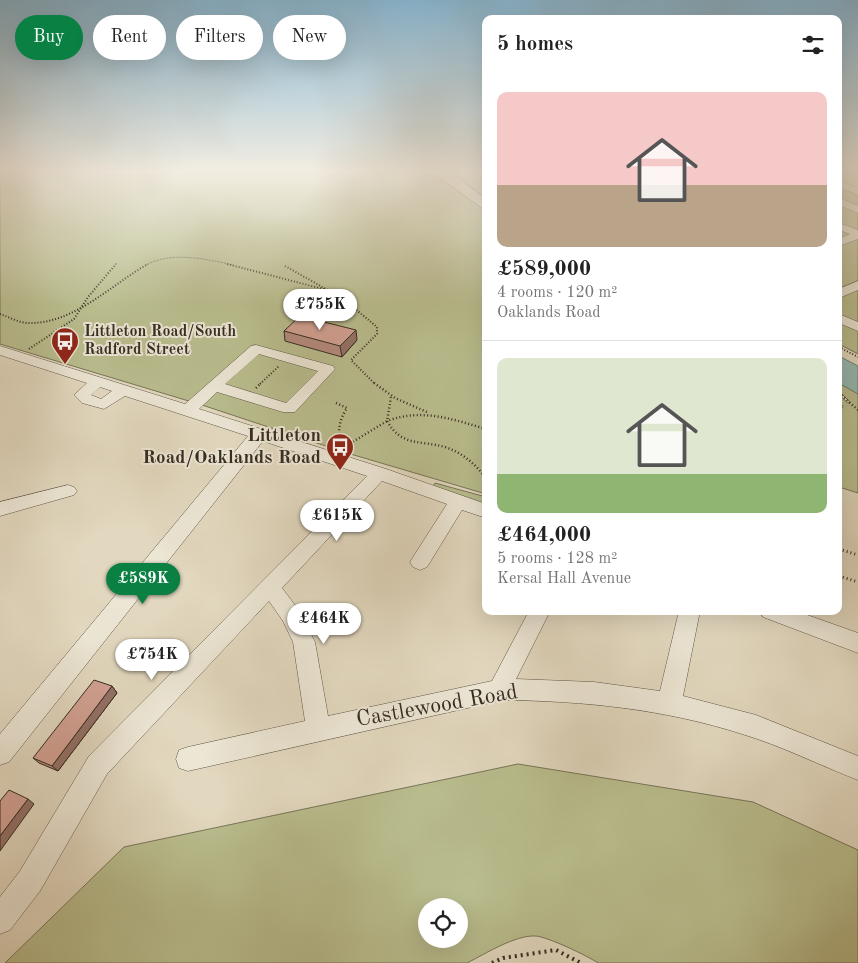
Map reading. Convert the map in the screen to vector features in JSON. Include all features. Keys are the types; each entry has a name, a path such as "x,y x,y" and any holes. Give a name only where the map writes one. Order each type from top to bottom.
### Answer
{"street":[{"path":"842,227 858,229"},
{"path":"842,227 858,234"},
{"path":"842,242 858,234"},
{"path":"842,293 858,285"},
{"path":"842,320 858,328"},
{"path":"187,411 214,386 256,349 328,369 289,409 214,386"},
{"path":"0,350 380,473 482,510"},
{"path":"0,753 259,434"},
{"path":"0,920 30,881 98,765 380,473"},
{"path":"0,509 68,491"},
{"path":"420,562 458,502"},
{"path":"270,587 291,614 304,642 318,729"},
{"path":"504,689 502,683 538,615"},
{"path":"671,704 673,683 689,615"},
{"path":"781,615 858,643"},
{"name":"Castlewood Road","path":"188,758 504,689 575,690 671,704 743,722 858,768"}],"path":[{"path":"0,314 28,323 39,322 66,314 146,265 161,259 178,257 221,264 327,290"},
{"path":"17,356 74,318 117,263"},
{"path":"285,266 364,314 377,326 377,334 351,360 364,369 374,383 391,397 429,413 482,429"},
{"path":"842,349 858,357"},
{"path":"248,396 288,358"},
{"path":"842,396 858,410"},
{"path":"391,397 387,421 400,438 413,444 434,444 461,453 475,464 482,473"},
{"path":"336,404 347,408 339,427 340,440 344,445"},
{"path":"334,458 344,445 387,421 406,414 429,413"},
{"path":"842,550 858,554"},
{"path":"842,577 858,582"},
{"path":"492,963 511,956 556,950 581,963"}],"green space":[{"path":"0,215 482,215 482,493 347,453 202,405 0,344"},
{"path":"842,215 858,215 858,354 842,346"},
{"path":"842,385 858,394 858,493 842,488 842,398 848,403 850,402 842,394"},
{"path":"435,483 482,496 482,503 433,486"},
{"path":"518,764 753,802 858,850 858,963 598,963 577,951 535,936 509,942 467,963 5,963 124,847"}],"water":[{"path":"842,358 858,366 858,394 842,385"}],"building":[{"path":"300,316 356,330 340,346 284,331"},
{"path":"94,680 112,686 52,766 33,758"},
{"path":"9,790 28,799 0,836 0,801"}],"place":[{"name":"Littleton Road/South Radford Street","path":"65,365"},
{"name":"Littleton Road/Oaklands Road","path":"340,471"}]}
